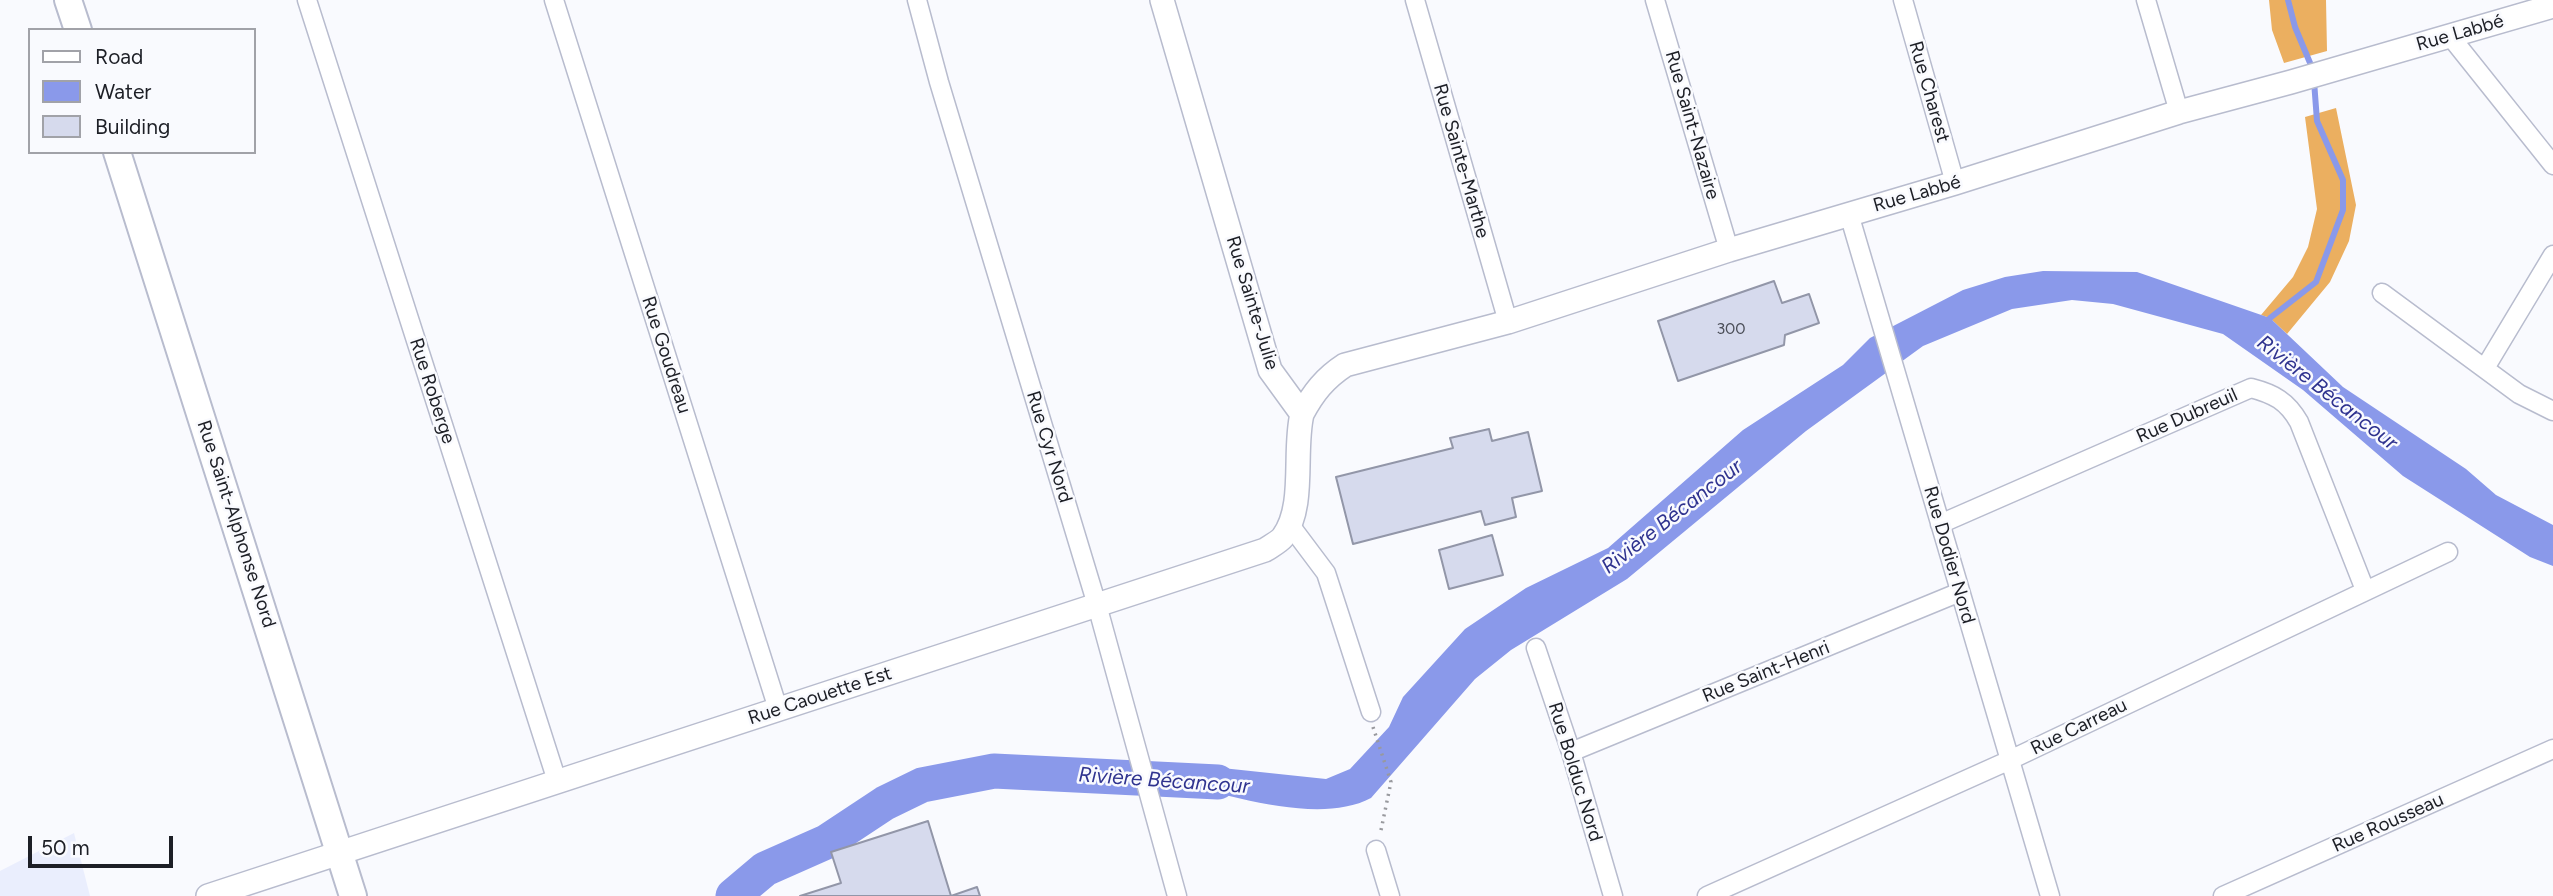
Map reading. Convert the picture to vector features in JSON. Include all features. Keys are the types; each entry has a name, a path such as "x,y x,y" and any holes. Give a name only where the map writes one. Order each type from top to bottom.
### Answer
{"main road":[{"path":"68,0 77,28"},
{"name":"Rue Saint-Alphonse Nord","path":"118,154 353,896"}],"street":[{"name":"Rue Roberge","path":"307,0 556,782"},
{"name":"Rue Goudreau","path":"554,0 778,709"},
{"name":"Rue Cyr Nord","path":"917,0 943,95 1097,605 1177,896"},
{"name":"Rue Sainte-Julie","path":"1162,0 1270,370 1302,414"},
{"name":"Rue Sainte-Marthe","path":"1415,0 1508,322"},
{"name":"Rue Saint-Nazaire","path":"1655,0 1729,250"},
{"name":"Rue Charest","path":"1903,0 1955,183"},
{"path":"2146,0 2179,111"},
{"name":"Rue Labbé","path":"1302,414 1312,395 1329,376 1345,365 1508,322 1729,250 1955,183 2179,111 2291,82 2553,6"},
{"path":"2450,36 2553,165"},
{"name":"Rue Dodier Nord","path":"1849,214 2050,896"},
{"path":"2485,368 2553,255"},
{"path":"2382,293 2519,394 2553,411"},
{"name":"Rue Dubreuil","path":"1940,524 2251,388 2281,398 2299,422 2365,590"},
{"path":"1302,414 1298,429 1296,506 1290,525 1326,573 1371,718"},
{"name":"Rue Caouette Est","path":"208,896 1265,550 1282,539 1290,525"},
{"name":"Rue Carreau","path":"1707,896 2010,760 2448,552"},
{"name":"Rue Saint-Henri","path":"1571,752 1960,592"},
{"name":"Rue Bolduc Nord","path":"1536,649 1571,752 1613,896"},
{"name":"Rue Rousseau","path":"2223,896 2553,749"},
{"path":"1376,850 1390,896"}],"path":[{"path":"1371,718 1391,782 1376,850"}],"shaded area":[{"path":"2269,0 2326,0 2327,51 2284,63 2272,30"},
{"path":"2336,108 2356,205 2349,241 2330,282 2287,334 2270,318 2261,315 2293,277 2308,247 2317,209 2305,117"},
{"path":"74,833 90,896 0,896 0,871"}],"water":[{"path":"2043,271 2137,272 2270,318 2343,387 2466,469 2496,495 2553,525 2553,566 2530,557 2403,476 2303,390 2223,334 2113,304 2072,300 2012,309 1923,346 1806,431 1627,579 1511,650 1475,679 1371,798 1349,806 1299,808 1272,805 1170,781 1175,763 1326,779 1350,769 1389,727 1403,697 1465,629 1526,588 1608,548 1743,430 1843,365 1870,338 1963,290 2005,277"}],"building":[{"path":"1774,281 1782,303 1809,294 1819,323 1785,335 1784,345 1678,381 1658,321"},
{"path":"1489,429 1492,441 1528,432 1542,491 1512,498 1516,517 1485,525 1481,511 1353,544 1336,477 1453,448 1450,438"},
{"path":"1492,535 1503,575 1449,589 1439,550"},
{"path":"928,821 951,896 800,896 841,883 831,852"},
{"path":"977,887 980,896 951,896"}],"waterway":[{"path":"2288,0 2295,27 2313,70"},
{"path":"2268,325 2270,318 2316,282 2343,210 2343,180 2317,121 2314,81"},
{"name":"Rivière Bécancour","path":"733,896 765,869 826,842 885,803 922,785 994,771 1218,782"}]}
